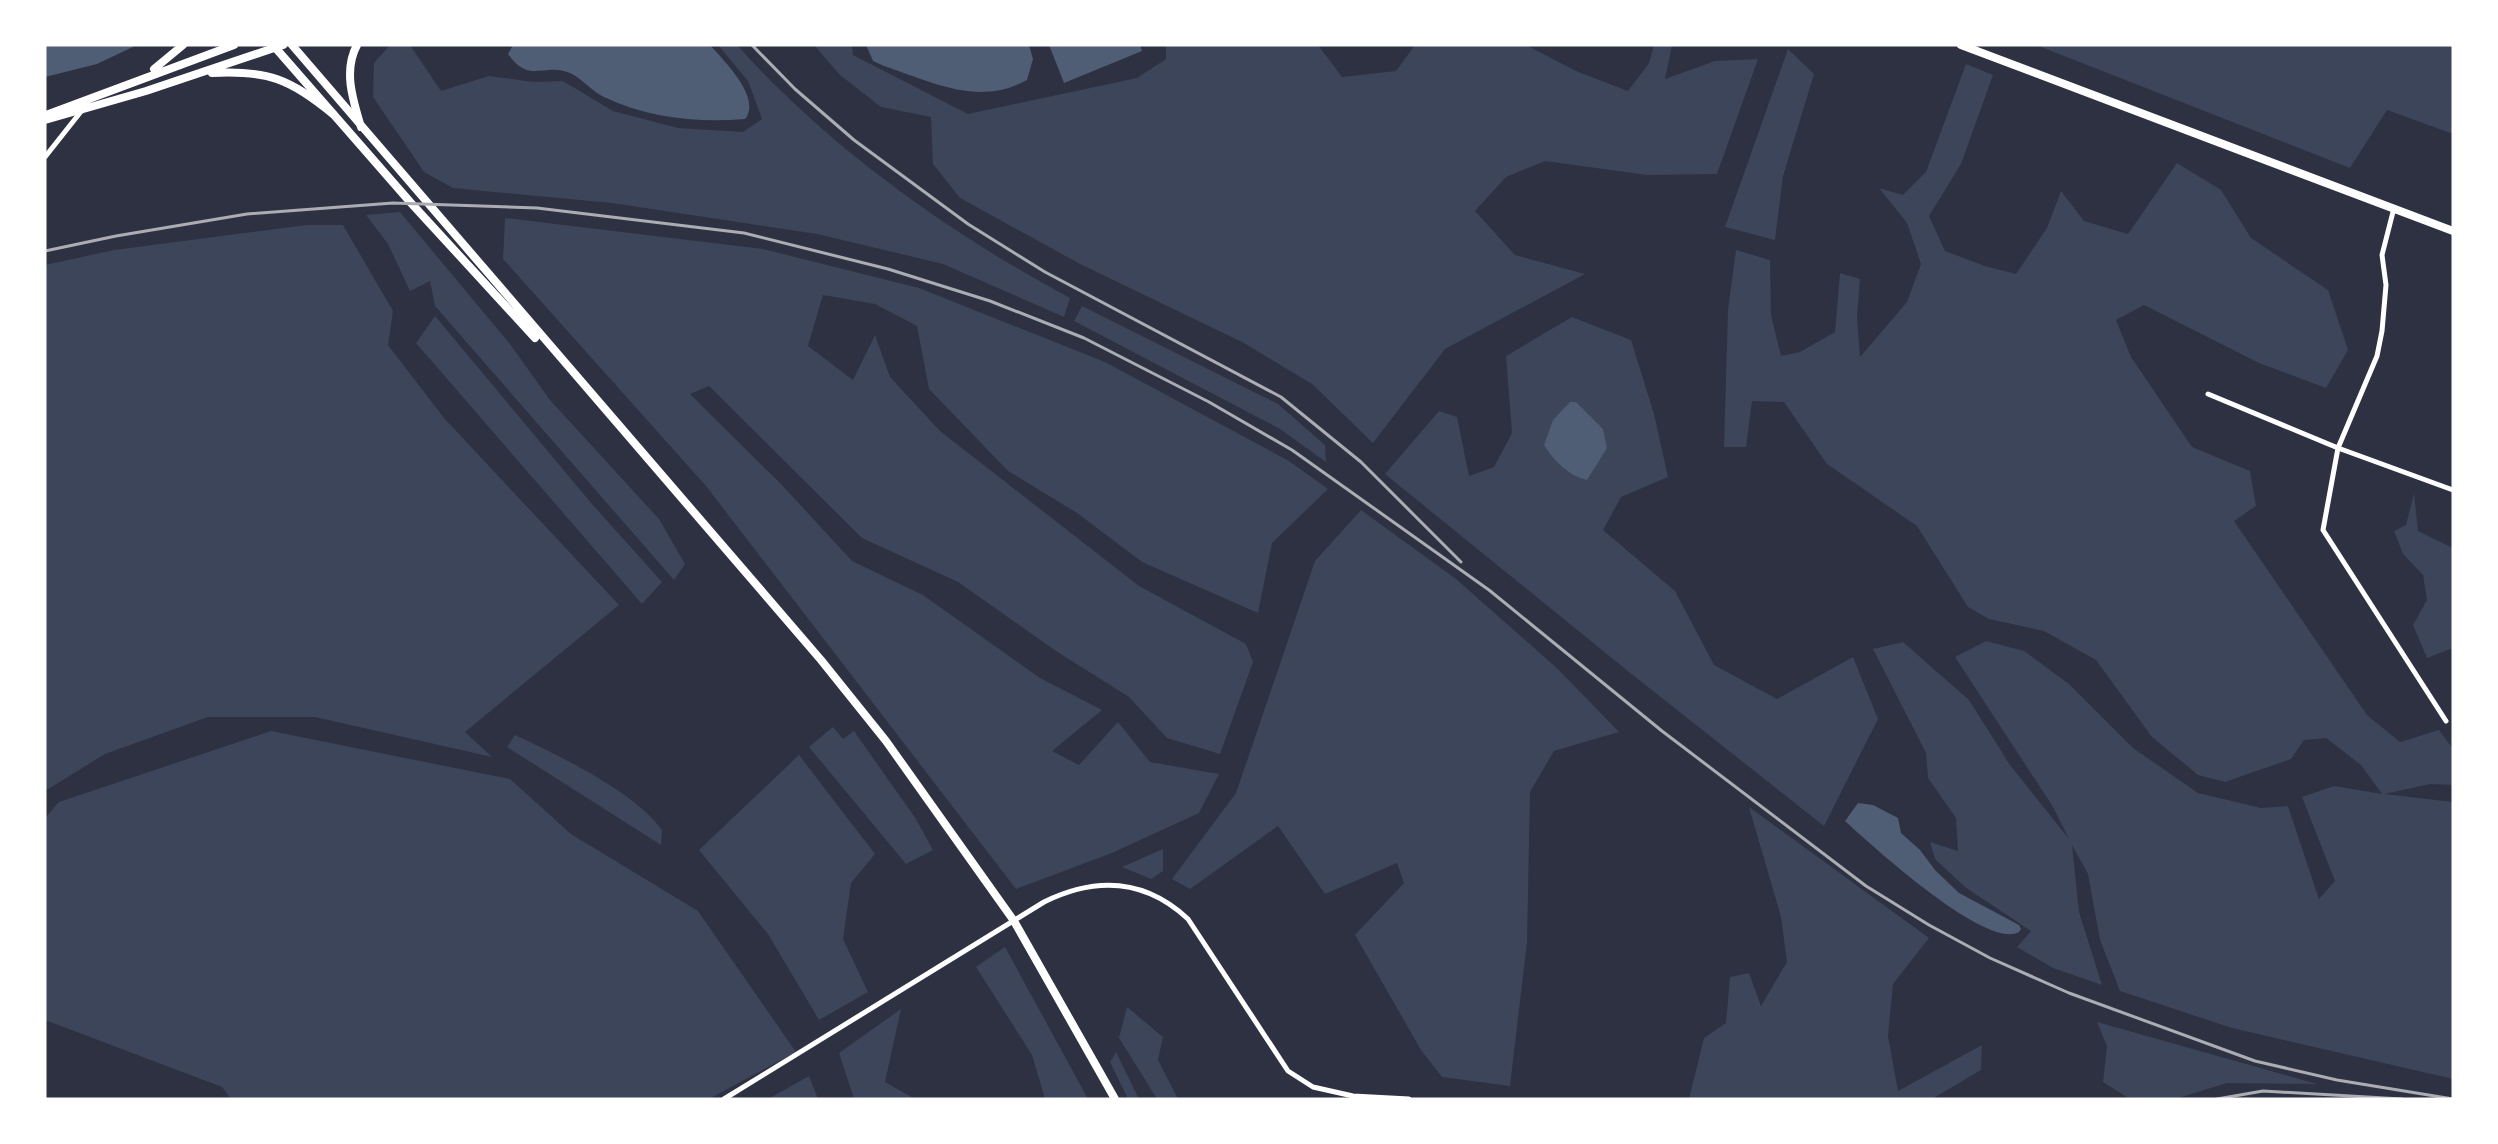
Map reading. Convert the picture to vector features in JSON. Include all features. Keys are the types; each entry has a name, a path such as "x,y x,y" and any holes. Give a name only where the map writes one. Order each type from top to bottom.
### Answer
{"main road":[{"path":"139,78 183,45"},
{"path":"45,115 139,78 234,45"},
{"path":"292,45 635,447 821,660 872,723 969,854 1014,921 1115,1099"},
{"path":"357,45 352,61 350,85 361,127"},
{"path":"1961,45 2453,231"},
{"path":"45,120 199,73 277,46 411,203 635,447"},
{"path":"199,73 237,72 287,82 300,88 333,114"}],"street":[{"path":"45,157 83,109"},
{"path":"2394,208 2382,255 2386,285 2382,331 2377,356 2338,448 2323,530 2446,721"},
{"path":"2208,394 2338,448 2453,490"},
{"path":"724,1099 1065,892 1091,885 1117,884 1149,895 1177,909 1188,919 1288,1071 1313,1087 1353,1096 1409,1099"}],"shaded area":[{"path":"45,45 137,45 97,64 45,77"},
{"path":"390,45 410,45 441,91 489,76 534,82 563,81 613,111 678,128 743,132 762,119 748,81 718,45 737,45 811,119 893,186 980,246 1070,298 1064,317 943,264 817,234 612,203 453,188 424,172 373,97 374,63"},
{"path":"513,45 710,45 739,80 749,101 749,110 745,119 709,120 673,117 638,110 599,94 570,73 561,70 530,71 523,68 508,54"},
{"path":"814,45 852,45 853,55 968,114 1137,78 1166,59 1166,45 1318,45 1342,77 1396,71 1415,45 1526,45 1576,71 1628,91 1649,63 1654,45 1672,45 1665,79 1715,61 1758,59 1717,174 1647,175 1545,161 1506,177 1475,211 1515,255 1585,274 1445,349 1373,443 1312,384 1244,343 1080,264 960,198 933,164 931,117 881,107 840,75"},
{"path":"866,45 1029,45 1033,59 1027,80 1009,88 973,92 938,85 884,66 873,61"},
{"path":"1049,45 1140,45 1142,51 1064,83"},
{"path":"2036,45 2453,45 2453,134 2387,110 2350,168"},
{"path":"1788,49 1814,74 1783,176 1775,240 1725,227"},
{"path":"1966,64 1993,75 1961,164 1929,216 1945,251 1985,266 2016,274 2047,228 2061,191 2084,221 2128,234 2177,163 2221,190 2251,238 2328,290 2348,350 2326,388 2259,363 2144,305 2116,320 2131,357 2192,447 2250,471 2256,506 2234,521 2367,715 2400,742 2439,730 2453,749 2453,785 2430,784 2385,794 2453,802 2453,1079 2232,1028 2120,991 2100,940 2088,874 2072,845 2079,912 2102,985 2053,968 2017,947 2031,931 1965,887 1935,859 1930,842 1958,851 1956,818 1928,778 1926,753 1873,649 1903,642 1969,700 2010,765 2069,839 2053,807 1955,657 1986,641 2024,651 2069,684 2133,748 2198,793 2261,808 2288,806 2319,899 2335,881 2302,797 2334,786 2382,794 2361,765 2326,738 2304,740 2291,759 2225,782 2198,775 2152,737 2096,660 2044,631 1989,619 1968,607 1917,526 1827,464 1784,402 1752,401 1746,447 1724,447 1728,310 1736,250 1770,260 1771,315 1781,356 1800,352 1835,332 1840,273 1860,279 1857,317 1860,357 1907,302 1921,264 1907,223 1879,188 1903,195 1926,172"},
{"path":"400,212 510,344 550,400 659,519 685,564 674,580 435,306 430,281 410,291 388,244 366,215"},
{"path":"505,218 763,249 919,288 1105,362 1289,461 1328,489 1272,543 1258,613 1142,562 1077,513 1008,471 929,389 917,326 875,304 823,295 808,346 853,380 875,335 890,377 940,431 1139,586 1246,644 1253,662 1220,754 1167,738 1129,697 1056,651 958,582 862,538 709,386 690,394 782,485 852,561 923,595 1040,678 1102,710 1052,751 1079,765 1118,722 1150,762 1219,774 1199,813 1112,853 1016,889 706,486 503,259"},
{"path":"307,225 343,225 393,311 388,345 444,418 619,605 465,732 492,757 315,717 208,717 105,754 45,791 45,265 114,250"},
{"path":"1082,306 1278,404 1325,445 1326,462 1280,429 1074,321"},
{"path":"435,316 592,504 662,582 642,604 416,343"},
{"path":"1572,317 1631,340 1654,414 1668,477 1621,497 1603,530 1675,591 1714,665 1777,699 1853,657 1878,719 1824,826 1629,672 1385,474 1439,411 1457,417 1469,476 1494,467 1512,433 1506,356"},
{"path":"1570,402 1576,402 1603,429 1607,448 1587,480 1562,467 1544,445 1553,420"},
{"path":"2414,493 2418,531 2453,548 2453,648 2427,658 2413,625 2427,600 2423,575 2403,554 2394,531 2406,525"},
{"path":"1361,510 1456,579 1558,669 1619,732 1554,751 1530,792 1527,942 1510,1086 1442,1077 1421,1050 1355,935 1404,883 1397,863 1325,894 1278,826 1190,889 1172,879 1236,793 1315,561"},
{"path":"833,727 843,739 854,731 916,819 933,850 906,864 809,747"},
{"path":"271,731 510,779 571,834 698,911 796,1052 709,1099 231,1099 222,1087 45,1020 45,818 59,802"},
{"path":"515,735 594,776 634,802 662,830 661,845 507,747"},
{"path":"799,755 875,854 851,883 843,939 868,992 819,1020 768,934 699,850"},
{"path":"1858,803 1873,805 1898,818 1901,833 1920,850 1935,870 1959,893 2019,925 2021,929 2019,932 2003,934 1982,926 1929,892 1845,821"},
{"path":"1749,807 1929,938 1893,984 1888,1036 1898,1091 1982,1045 1981,1070 1932,1099 1689,1099 1704,1038 1726,1023 1730,977 1749,973 1761,1006 1787,962 1781,917"},
{"path":"1163,849 1163,871 1151,879 1122,867"},
{"path":"1005,947 1088,1099 1045,1099 1032,1055 976,967"},
{"path":"1127,1007 1163,1037 1158,1060 1178,1099 1157,1099 1119,1038"},
{"path":"901,1009 885,1082 915,1099 854,1099 839,1053"},
{"path":"2097,1022 2317,1084 2227,1083 2175,1099 2130,1099 2103,1082 2107,1046"},
{"path":"1116,1052 1139,1099 1128,1099 1110,1062"},
{"path":"809,1076 818,1099 768,1099"}],"railway":[{"path":"752,45 795,89 854,140 968,224 1045,272 1281,397 1361,462 1461,562"},
{"path":"45,251 116,236 247,214 393,203 537,208 744,233 888,269 990,301 1084,338 1209,402 1292,450 1489,590 1662,731 1866,886 1929,925 1990,958 2069,993 2255,1061 2337,1080 2453,1099"},
{"path":"2217,1099 2263,1091 2402,1099"}]}
